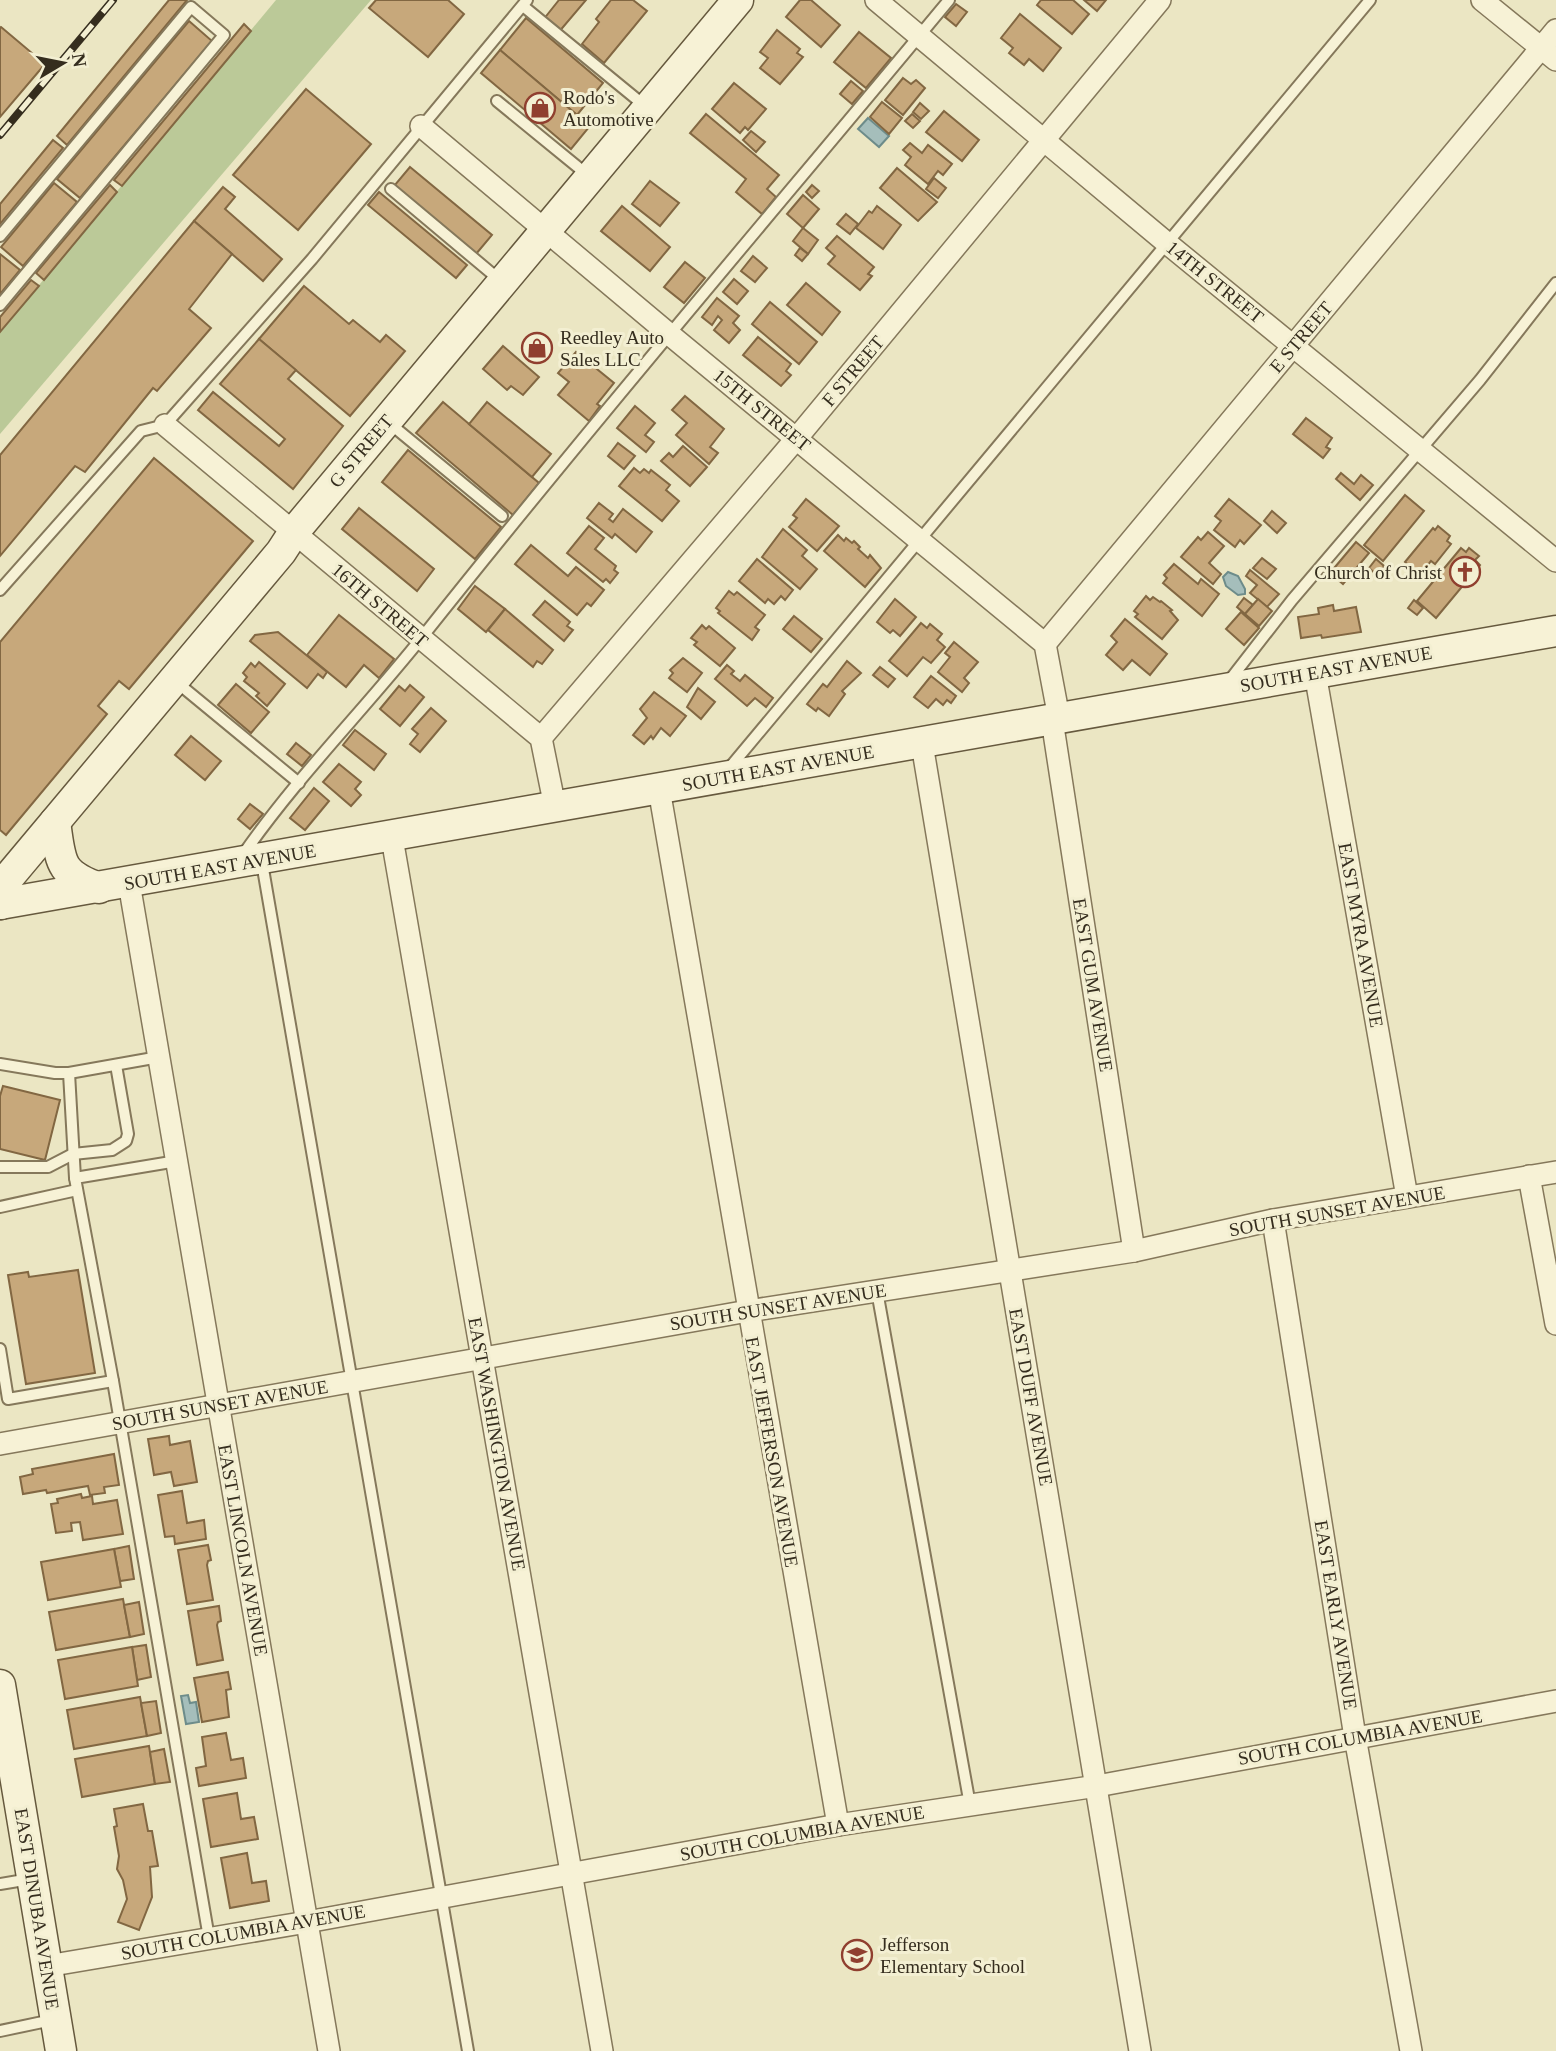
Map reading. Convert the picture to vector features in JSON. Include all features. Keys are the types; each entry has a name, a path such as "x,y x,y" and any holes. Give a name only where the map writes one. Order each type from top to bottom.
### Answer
{"street":[{"name":"G STREET","path":"0,906 8,878 738,0"},
{"name":"14TH STREET","path":"876,0 1420,450 1552,551"},
{"name":"F STREET","path":"541,738 796,439 1160,0"},
{"path":"1482,0 1549,54"},
{"name":"E STREET","path":"1045,644 1293,346 1549,54 1556,30"},
{"name":"15TH STREET","path":"421,126 1045,644"},
{"name":"16TH STREET","path":"165,425 541,738"},
{"name":"SOUTH EAST AVENUE","path":"0,906 1556,631"},
{"path":"1045,644 1056,719"},
{"name":"EAST MYRA AVENUE","path":"1315,673 1407,1197"},
{"name":"EAST GUM AVENUE","path":"1056,719 1134,1251"},
{"path":"541,738 555,807"},
{"name":"EAST DUFF AVENUE","path":"922,744 1140,2051"},
{"name":"EAST JEFFERSON AVENUE","path":"659,789 838,1825"},
{"path":"55,821 61,858 67,870 79,880 99,888"},
{"name":"EAST WASHINGTON AVENUE","path":"392,838 601,2051"},
{"name":"EAST LINCOLN AVENUE","path":"130,883 329,2051"},
{"name":"SOUTH SUNSET AVENUE","path":"0,1444 748,1311 1134,1251 1273,1220 1556,1171"},
{"path":"1529,1176 1556,1324"},
{"name":"EAST EARLY AVENUE","path":"1273,1220 1355,1737 1411,2051"},
{"name":"EAST DINUBA AVENUE","path":"0,1685 61,2051"},
{"name":"SOUTH COLUMBIA AVENUE","path":"47,1966 307,1922 838,1825 1097,1786 1556,1700"}],"lane":[{"path":"468,2051 352,1381 249,862 299,783 421,639 669,334 949,0"},
{"path":"720,778 1370,0"},
{"path":"0,590 141,431 165,425 312,259 525,3 647,108"},
{"path":"0,236 191,7 224,35 0,305"},
{"path":"498,101 590,177"},
{"path":"391,189 503,283"},
{"path":"1224,688 1292,600 1480,380 1556,283"},
{"path":"387,421 502,516"},
{"path":"172,680 299,783"},
{"path":"0,1064 69,1073 159,1057"},
{"path":"0,1167 48,1167 73,1154 113,1150 126,1140 128,1134 116,1065"},
{"path":"69,1073 75,1178 113,1381 209,1938"},
{"path":"75,1178 177,1161"},
{"path":"0,1207 77,1190"},
{"path":"877,1291 970,1805"},
{"path":"0,1349 4,1400 113,1381"},
{"path":"0,1884 33,1879"},
{"path":"0,2031 55,2020"}],"green space":[{"path":"276,0 371,0 0,434 0,332"}],"water":[{"path":"868,118 889,136 879,147 858,129"},
{"path":"1228,572 1238,576 1245,594 1238,595 1226,586 1223,577"},
{"path":"188,1695 190,1703 196,1702 199,1722 186,1724 181,1696"}],"building":[{"path":"169,0 187,0 67,145 57,136"},
{"path":"376,0 448,0 464,14 428,57 369,8"},
{"path":"559,0 586,0 558,33 543,20"},
{"path":"611,0 633,0 647,11 604,63 582,44"},
{"path":"800,0 811,0 840,25 821,47 786,17"},
{"path":"1041,0 1073,0 1089,14 1072,34 1037,5"},
{"path":"1084,0 1106,0 1097,11"},
{"path":"956,4 967,12 956,26 945,17"},
{"path":"1020,14 1061,48 1043,71 1029,59 1024,65 1009,53 1013,48 1001,38"},
{"path":"526,18 603,83 577,115 500,50"},
{"path":"189,21 212,41 80,198 57,179"},
{"path":"244,24 251,31 122,186 114,180"},
{"path":"0,28 45,64 0,117"},
{"path":"777,30 800,49 797,53 803,57 780,84 760,68 768,58 760,52"},
{"path":"859,32 891,58 866,88 834,62"},
{"path":"500,50 590,126 571,149 481,73"},
{"path":"903,78 911,84 916,80 925,88 903,115 885,100"},
{"path":"851,81 863,91 852,104 840,94"},
{"path":"734,83 766,109 748,130 745,127 740,133 712,109"},
{"path":"306,89 371,144 298,230 233,175"},
{"path":"882,102 902,118 889,134 870,117"},
{"path":"920,103 929,111 921,119 913,112"},
{"path":"944,111 979,140 962,161 926,132"},
{"path":"706,114 779,175 767,189 776,197 762,214 736,192 746,179 690,133"},
{"path":"912,114 920,121 913,128 905,121"},
{"path":"751,131 765,142 756,152 743,140"},
{"path":"53,140 63,148 0,224 0,204"},
{"path":"910,143 922,153 928,145 952,164 943,175 938,171 928,184 905,165 911,157 903,150"},
{"path":"410,167 492,235 476,254 394,186"},
{"path":"897,168 937,202 918,221 880,188"},
{"path":"934,178 946,188 938,198 926,189"},
{"path":"650,181 679,203 660,226 632,204"},
{"path":"54,183 77,202 23,266 1,247"},
{"path":"110,185 117,192 44,280 36,273"},
{"path":"812,185 819,191 812,198 806,192"},
{"path":"223,187 235,197 225,209 282,259 263,281 194,221"},
{"path":"379,192 467,265 456,278 368,205"},
{"path":"803,195 819,209 803,228 787,214"},
{"path":"622,206 670,247 650,271 601,231"},
{"path":"877,206 901,225 883,249 856,228 869,211 872,213"},
{"path":"846,214 858,224 850,234 837,224"},
{"path":"194,221 232,254 189,309 211,328 157,391 153,388 85,472 75,466 0,556 0,455"},
{"path":"803,228 818,240 808,254 793,241"},
{"path":"837,236 874,267 868,274 872,276 860,290 828,264 835,256 826,248"},
{"path":"800,248 808,254 802,261 795,255"},
{"path":"0,254 20,270 0,294"},
{"path":"753,256 767,268 755,282 741,271"},
{"path":"685,262 705,278 684,303 664,287"},
{"path":"734,279 748,291 737,304 723,292"},
{"path":"31,280 39,286 0,332 0,317"},
{"path":"806,283 840,312 822,335 787,305"},
{"path":"304,286 349,324 353,320 380,342 386,335 405,351 350,416 259,339"},
{"path":"717,298 739,316 733,323 740,330 729,343 714,330 722,320 718,316 712,325 702,317"},
{"path":"770,302 817,342 799,364 752,324"},
{"path":"758,337 791,364 786,371 791,375 781,386 743,355"},
{"path":"259,339 296,370 288,379 343,426 293,489 198,410 213,392 279,446 285,439 220,384"},
{"path":"503,346 539,377 523,395 511,386 507,390 483,369"},
{"path":"576,352 614,383 597,404 600,406 589,421 558,395 569,382 558,373"},
{"path":"685,396 724,429 710,447 718,453 709,464 676,435 687,423 672,410"},
{"path":"443,402 539,483 513,515 416,433"},
{"path":"487,402 551,454 532,477 469,424"},
{"path":"635,406 655,423 645,435 654,442 646,452 617,428"},
{"path":"1306,418 1332,438 1326,447 1330,449 1323,458 1293,434"},
{"path":"618,443 635,456 624,469 608,456"},
{"path":"683,446 707,467 690,486 661,461 669,453 673,457"},
{"path":"408,450 501,527 475,559 382,482"},
{"path":"154,458 253,541 129,689 119,681 98,706 107,714 6,835 0,830 0,642"},
{"path":"634,468 640,473 644,469 649,473 651,470 670,485 666,490 679,501 662,521 619,486"},
{"path":"1341,473 1354,484 1361,475 1373,485 1360,500 1336,479"},
{"path":"1405,495 1424,511 1383,561 1364,545"},
{"path":"806,499 839,526 817,551 789,527 797,518 793,515"},
{"path":"1229,499 1261,525 1244,544 1240,540 1235,547 1214,530 1221,521 1215,516"},
{"path":"599,503 613,514 609,519 613,522 623,509 652,532 636,552 615,534 612,538 587,518"},
{"path":"359,508 434,569 417,591 342,529"},
{"path":"1272,511 1286,523 1277,533 1264,521"},
{"path":"589,526 604,538 595,549 616,566 614,570 618,573 610,583 606,579 603,582 567,553"},
{"path":"1438,526 1450,536 1447,541 1451,544 1435,564 1431,561 1420,575 1405,562 1433,528 1435,530"},
{"path":"783,529 807,550 802,556 817,569 800,589 762,557"},
{"path":"1208,532 1224,546 1209,563 1221,574 1213,584 1181,557 1198,537 1201,540"},
{"path":"838,535 844,541 846,538 852,543 854,541 860,547 858,549 868,558 870,555 881,568 865,587 824,551"},
{"path":"1356,542 1369,553 1343,584 1330,573"},
{"path":"531,545 568,576 576,567 604,590 591,606 587,603 577,615 515,564"},
{"path":"1461,548 1466,552 1469,548 1479,556 1475,560 1480,565 1436,618 1417,601"},
{"path":"1262,558 1276,569 1267,579 1253,568"},
{"path":"757,559 793,590 785,600 781,596 774,604 768,599 765,603 739,581"},
{"path":"1376,559 1384,566 1377,575 1369,568"},
{"path":"1174,564 1198,584 1201,579 1219,594 1202,616 1163,583 1167,578 1164,575"},
{"path":"1250,570 1279,594 1267,607 1250,593 1257,585 1246,576"},
{"path":"475,586 505,609 486,632 458,609"},
{"path":"729,591 734,595 737,592 765,615 755,627 759,630 752,640 718,613 720,611 716,608"},
{"path":"1146,596 1150,600 1153,597 1161,601 1172,610 1170,611 1178,620 1162,639 1135,617 1138,614 1134,611"},
{"path":"1244,598 1253,605 1245,614 1237,607"},
{"path":"895,599 916,617 900,636 893,630 890,633 877,622"},
{"path":"1258,599 1272,611 1259,626 1245,614"},
{"path":"1414,600 1423,608 1417,615 1408,608"},
{"path":"545,601 570,622 567,626 573,630 564,641 533,615"},
{"path":"1333,605 1334,611 1356,607 1361,632 1301,638 1298,617 1319,614 1318,608"},
{"path":"505,609 553,650 542,664 537,661 533,667 488,630"},
{"path":"1241,612 1259,628 1244,645 1226,629"},
{"path":"339,615 394,659 379,678 364,665 346,687 307,655"},
{"path":"794,616 822,639 811,652 783,629"},
{"path":"1125,619 1167,654 1150,675 1132,660 1123,670 1106,655 1117,642 1111,636"},
{"path":"921,623 927,628 930,624 942,634 937,640 945,647 931,663 923,657 907,676 889,661"},
{"path":"702,625 706,629 709,626 735,648 720,666 694,645 697,642 691,638"},
{"path":"278,632 327,672 323,678 318,674 307,688 250,641 255,635"},
{"path":"954,642 978,662 964,678 969,683 962,692 938,672 950,657 945,653"},
{"path":"683,658 702,673 687,692 669,678 673,673 670,670"},
{"path":"847,661 861,673 842,691 845,694 829,716 818,708 816,711 807,704 823,684 827,687"},
{"path":"259,662 285,684 267,706 256,696 259,693 244,681 247,677 243,673 251,663 255,667"},
{"path":"727,665 734,671 731,674 740,681 745,675 773,698 766,707 755,698 747,706 715,679"},
{"path":"880,667 895,679 888,687 873,675"},
{"path":"931,676 956,696 951,703 947,700 943,705 936,699 928,708 914,697"},
{"path":"236,684 269,712 251,733 218,705"},
{"path":"410,685 424,697 400,726 380,709 399,686 405,691"},
{"path":"698,688 715,702 701,719 687,707"},
{"path":"654,692 686,716 670,736 661,728 653,739 651,736 644,744 633,735 647,718 640,709"},
{"path":"431,708 446,721 420,752 410,744 418,734 412,729"},
{"path":"355,730 386,754 374,770 343,745"},
{"path":"191,736 221,761 205,780 175,755"},
{"path":"296,743 311,755 302,766 287,754"},
{"path":"339,764 361,782 355,789 361,795 351,806 323,782"},
{"path":"314,788 329,801 305,830 290,818"},
{"path":"250,804 263,814 250,829 238,819"},
{"path":"3,1086 60,1100 45,1160 0,1149 0,1096"},
{"path":"78,1270 95,1373 26,1384 8,1275 28,1272 29,1277"},
{"path":"169,1436 170,1445 190,1441 197,1482 174,1486 171,1472 154,1475 148,1439"},
{"path":"114,1454 119,1485 104,1487 105,1493 90,1495 88,1486 23,1494 20,1477 33,1474 32,1469"},
{"path":"182,1491 187,1523 204,1520 206,1539 175,1544 174,1536 165,1537 158,1495"},
{"path":"81,1494 82,1498 92,1496 93,1504 117,1500 123,1534 83,1540 80,1522 71,1523 72,1531 56,1533 51,1504 58,1503 57,1499"},
{"path":"208,1545 211,1560 207,1565 213,1600 187,1604 178,1550"},
{"path":"129,1546 134,1579 120,1581 114,1549"},
{"path":"114,1549 121,1587 48,1600 41,1562"},
{"path":"123,1599 130,1637 56,1650 49,1612"},
{"path":"139,1602 144,1634 130,1637 124,1605"},
{"path":"219,1606 221,1621 217,1625 223,1660 197,1665 188,1611"},
{"path":"146,1645 151,1677 137,1680 132,1647"},
{"path":"132,1647 138,1686 65,1699 58,1660"},
{"path":"228,1672 231,1689 226,1690 229,1717 202,1722 194,1678"},
{"path":"140,1697 147,1736 74,1749 67,1710"},
{"path":"156,1701 161,1733 147,1736 141,1703"},
{"path":"226,1733 231,1760 243,1758 246,1778 199,1786 196,1768 206,1766 202,1737"},
{"path":"149,1746 155,1784 82,1797 75,1759"},
{"path":"164,1749 170,1782 155,1784 150,1752"},
{"path":"237,1793 241,1819 254,1817 258,1839 211,1847 203,1799"},
{"path":"143,1804 148,1831 152,1831 158,1866 150,1867 152,1897 139,1930 118,1922 127,1899 123,1880 117,1869 119,1856 114,1809"},
{"path":"247,1853 252,1883 266,1881 269,1901 230,1908 221,1858"}],"railway":[{"path":"0,135 113,0"}],"place":[{"name":"Rodo's Automotive","path":"540,108"},
{"name":"Reedley Auto Sales LLC","path":"537,348"},
{"name":"Church of Christ","path":"1465,572"},
{"name":"Jefferson Elementary School","path":"857,1955"}]}
